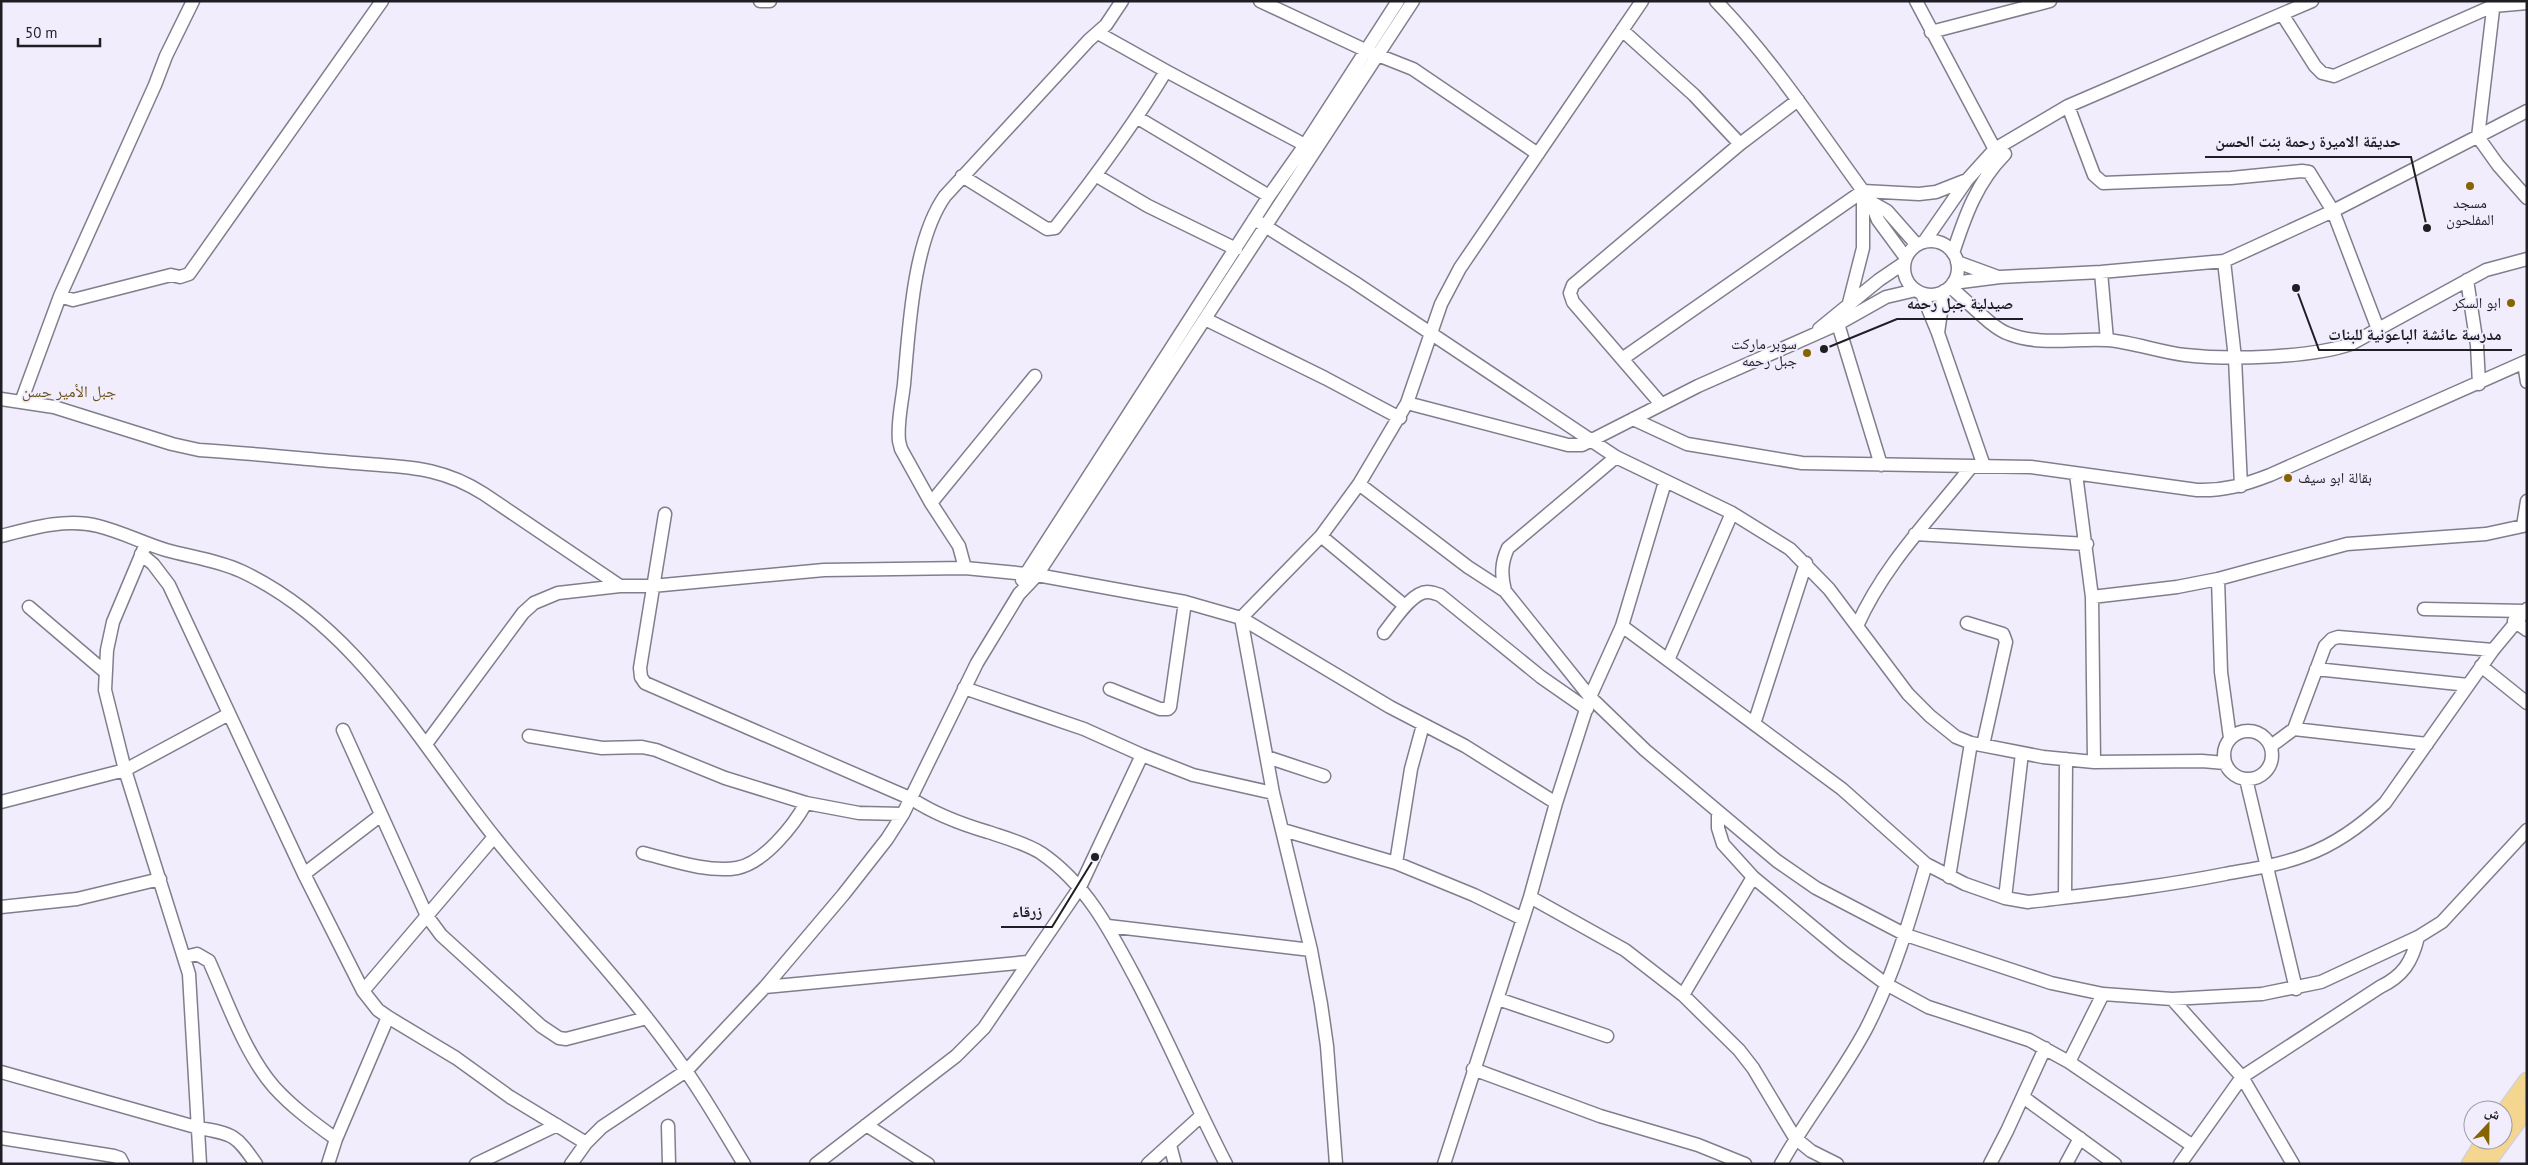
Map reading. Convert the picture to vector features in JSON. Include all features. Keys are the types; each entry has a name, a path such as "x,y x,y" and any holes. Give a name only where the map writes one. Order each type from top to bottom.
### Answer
{"main road":[{"path":"2513,1100 2527,1081"},
{"path":"2486,1164 2527,1108"},
{"path":"2470,1164 2479,1150"}],"street":[{"path":"20,402 60,296 156,85 166,56 193,1"},
{"path":"60,296 73,300 171,275 180,277 189,274 382,1"},
{"path":"760,1 770,1"},
{"path":"965,568 959,546 931,503 901,449 899,426 922,247 935,211 962,176 1098,33 1116,12 1122,1"},
{"path":"1260,1 1365,50 1401,63 1426,76 1538,154"},
{"path":"571,1164 586,1143 602,1127 686,1070 765,988 843,896 887,839 912,799 964,688 1031,574 1268,196 1304,145 1398,1"},
{"path":"1031,574 1205,319 1413,1"},
{"path":"1241,618 1321,536 1359,484 1400,418 1407,403 1441,304 1460,268 1642,1"},
{"path":"1716,1 1739,26 1798,100 1871,202 1886,211 1920,244 1940,243 1955,258 2000,277"},
{"path":"1916,1 1998,154"},
{"path":"1931,32 2050,1"},
{"path":"1622,359 1862,191 1920,194 1952,187 1966,180 2024,134 2068,106 2312,1"},
{"path":"2282,14 2316,66 2322,73 2334,76 2493,4 2527,3"},
{"path":"2493,4 2478,137 2498,166 2527,198"},
{"path":"1622,30 1694,95 1740,144"},
{"path":"1098,33 1304,145"},
{"path":"962,176 1052,230 1097,176 1138,118 1166,71"},
{"path":"1661,404 1573,302 1570,293 1573,285 1740,144 1798,100"},
{"path":"2068,106 2094,175 2099,181 2231,178 2306,171 2314,178 2333,211 2378,330"},
{"path":"1407,403 1568,446 1593,441 1661,404 1728,372 1838,324 1886,297 1919,292 1937,294 1949,287 2000,277 2100,272 2224,261 2333,211 2527,111"},
{"path":"1138,118 1268,196"},
{"path":"1938,333 1949,287 1958,270 1955,258 1963,222 1977,189 1998,154"},
{"path":"1097,176 1148,206 1236,248"},
{"path":"1812,336 1849,303 1905,261 1920,244 1966,180"},
{"path":"1849,303 1863,248 1865,210 1862,191"},
{"path":"1871,202 1874,215 1905,261 1906,278 1919,292 1938,333 1984,466"},
{"path":"1254,219 1430,332 1616,457 1732,513 1790,549 1806,563 1829,589 1908,694 1956,737 1977,744 2022,753 2094,762 2202,761 2225,763"},
{"path":"1949,287 2007,334 2048,340 2107,340 2185,355 2235,358 2329,350 2351,344 2468,280 2499,265 2527,258"},
{"path":"2224,261 2235,358 2241,486"},
{"path":"2100,272 2107,340"},
{"path":"2468,280 2477,345 2479,384"},
{"path":"1205,319 1326,378 1400,418"},
{"path":"1838,324 1881,465"},
{"path":"1633,419 1678,442 1697,447 1802,463 2031,467 2196,490 2219,491 2241,486 2479,384 2525,362 2527,382"},
{"path":"931,503 1035,376"},
{"path":"1,399 54,407 172,444 199,450 408,466 448,474 463,480 620,586"},
{"path":"1505,591 1502,570 1503,558 1508,548 1616,457"},
{"path":"1857,626 1867,602 1878,584 1915,534 1971,466"},
{"path":"2076,474 2092,597 2094,762"},
{"path":"1444,1164 1472,1069 1498,999 1530,897 1556,803 1588,703 1622,626 1665,482"},
{"path":"1359,484 1468,567 1505,591 1588,703"},
{"path":"2092,597 2177,587 2218,579 2347,544 2497,532 2522,526 2527,501"},
{"path":"1668,660 1732,513"},
{"path":"665,514 640,668 641,677 645,683 912,799 943,816 1026,845 1042,854 1080,887 1108,926 1170,1044 1201,1116 1226,1164"},
{"path":"1,536 52,524 83,523 116,531 143,549 169,585 304,874 363,991 378,1010 388,1017 456,1058 510,1097 586,1143"},
{"path":"1915,534 2086,544"},
{"path":"1321,536 1405,606"},
{"path":"143,549 113,622 104,671 109,716 185,956 191,987 200,1164"},
{"path":"143,549 216,562 240,571 292,601 327,629 365,667 426,744 494,837 647,1018 686,1070 744,1164"},
{"path":"1754,724 1806,563"},
{"path":"426,744 523,613 534,603 558,593 620,586 652,586 834,570 965,568 1031,574 1185,602 1241,618 1423,725 1465,746 1556,803"},
{"path":"2218,579 2221,672 2230,738"},
{"path":"1384,633 1405,606 1418,594 1427,592 1440,595 1541,677 1588,703 1777,861 1816,888 1906,935 2051,983 2103,994 2172,998 2262,994 2296,989 2321,982 2418,937 2442,922 2527,830"},
{"path":"1110,689 1168,710 1170,707 1185,602"},
{"path":"29,607 104,671"},
{"path":"2424,609 2526,610"},
{"path":"1622,626 1842,789 1926,864 1949,876 2005,898 2028,902 2189,881 2268,866 2320,850 2367,821 2402,782 2481,666 2514,621 2526,610"},
{"path":"1241,618 1273,793 1311,950 1327,1046 1336,1164"},
{"path":"2514,621 2527,630"},
{"path":"1949,876 1977,744 2006,642 2003,634 1967,622"},
{"path":"2270,746 2294,729 2325,646 2332,639 2338,637 2493,650"},
{"path":"2481,666 2527,703"},
{"path":"2316,669 2468,685"},
{"path":"964,688 1084,729 1192,775 1273,793"},
{"path":"1,802 125,770 229,714"},
{"path":"1396,863 1412,769 1423,725"},
{"path":"2294,729 2427,744"},
{"path":"343,730 428,916 441,935 466,959 541,1026 559,1038 566,1039 647,1018"},
{"path":"2252,731 2263,736 2270,746 2272,758 2267,770 2258,777 2246,779 2233,774 2225,763 2224,750 2230,738 2240,732 2252,731"},
{"path":"529,736 602,748 632,746 656,750 725,778 806,803 859,813 903,814"},
{"path":"2005,898 2022,753"},
{"path":"816,1164 956,1056 984,1028 1080,887 1142,755"},
{"path":"1267,758 1324,776"},
{"path":"2065,897 2066,759"},
{"path":"2246,779 2296,989"},
{"path":"642,853 706,867 742,866 768,849 783,836 793,826 806,803"},
{"path":"1718,813 1718,828 1724,844 1753,878 1843,952 1886,984 1928,1007 2029,1040 2045,1048 2070,1062 2193,1146"},
{"path":"304,874 381,815"},
{"path":"1283,830 1396,863 1474,895 1523,919"},
{"path":"363,991 494,837"},
{"path":"1781,1164 1795,1138 1851,1056 1866,1029 1906,935 1926,864"},
{"path":"1683,995 1753,878"},
{"path":"1,907 77,900 160,879"},
{"path":"1530,897 1625,950 1683,995 1739,1050 1795,1138 1811,1151 1837,1164"},
{"path":"1108,926 1311,950"},
{"path":"2180,1164 2242,1077 2403,973 2412,957 2418,937"},
{"path":"185,956 196,954 209,961 246,1042 273,1086 292,1105 336,1139"},
{"path":"765,988 1028,962"},
{"path":"2070,1062 2103,994"},
{"path":"2172,998 2242,1077 2293,1164"},
{"path":"1498,999 1607,1036"},
{"path":"328,1164 336,1139 388,1017"},
{"path":"1990,1164 2045,1048"},
{"path":"1472,1069 1600,1116 1698,1145 1745,1164"},
{"path":"1,1072 199,1128 229,1134 239,1140 256,1164"},
{"path":"2023,1097 2115,1164"},
{"path":"1148,1164 1201,1116"},
{"path":"476,1164 557,1125"},
{"path":"866,1125 928,1164"},
{"path":"668,1126 670,1164"},
{"path":"1,1138 114,1156 120,1158 123,1164"},
{"path":"2066,1164 2080,1138"},
{"path":"1170,1145 1175,1164"}],"place":[{"name":"مسجد المفلحون","path":"2470,186"},
{"name":"حديقة الاميرة رحمة بنت الحسن","path":"2427,228"},
{"name":"مدرسة عائشة الباعونية للبنات","path":"2296,288"},
{"name":"ابو السكر","path":"2511,303"},
{"name":"صيدلية جبل رحمه","path":"1824,349"},
{"name":"سوبر ماركت جبل رحمه","path":"1807,353"},
{"name":"بقالة ابو سيف","path":"2288,478"},
{"name":"زرقاء","path":"1095,857"}],"district":[{"name":"جبل الأمير حسن","path":"69,391"}]}
